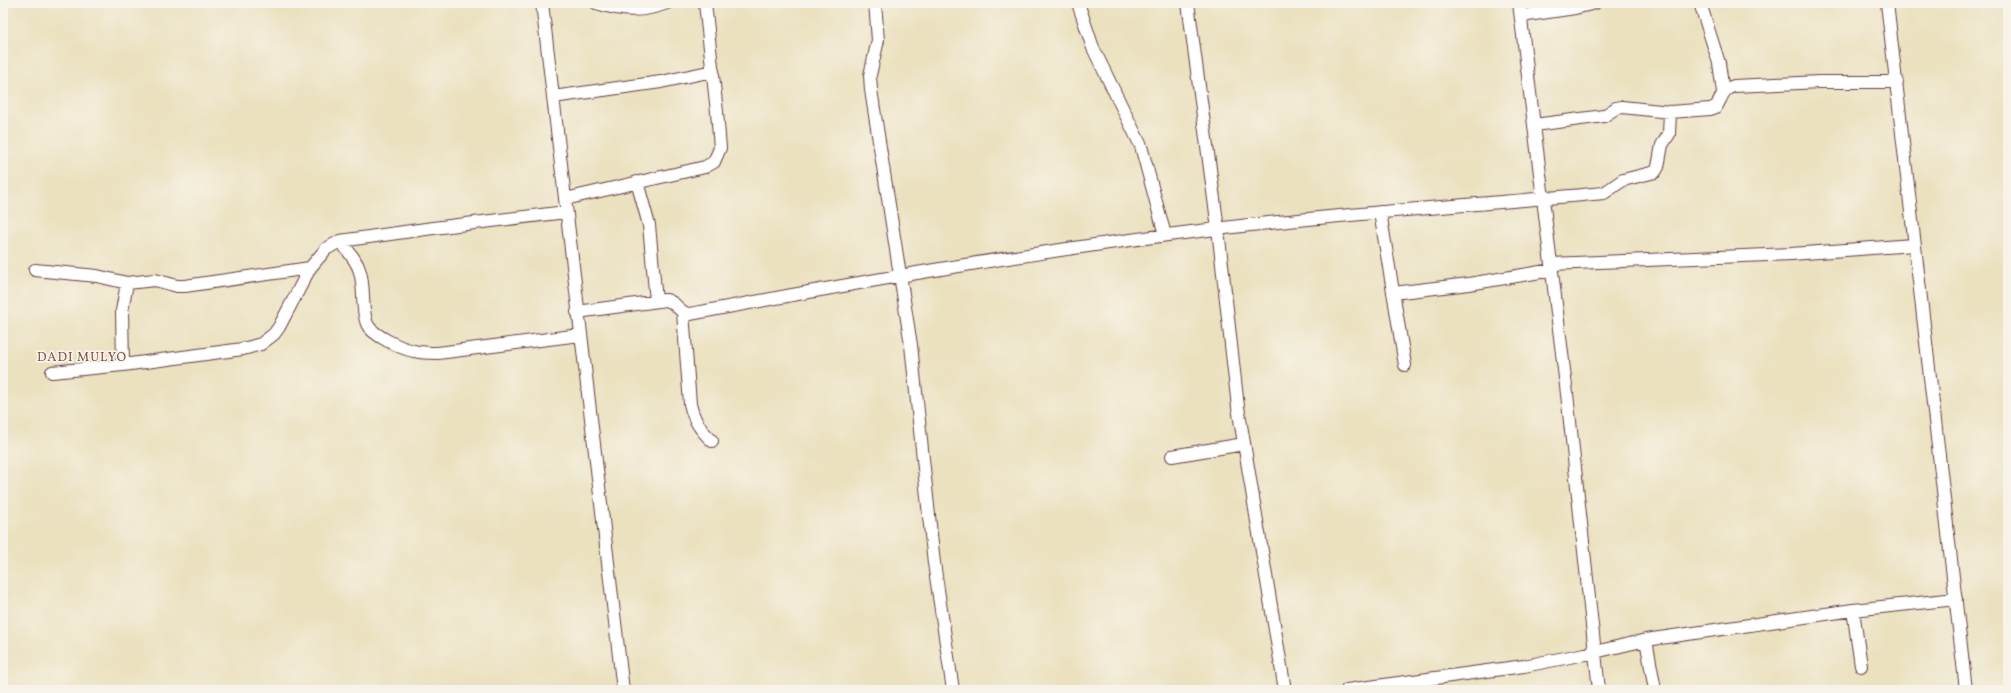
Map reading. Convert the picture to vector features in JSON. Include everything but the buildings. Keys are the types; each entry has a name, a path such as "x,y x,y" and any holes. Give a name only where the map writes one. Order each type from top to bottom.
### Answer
{"street":[{"path":"542,3 577,312 623,690"},
{"path":"596,3 636,11 650,9 667,3"},
{"path":"875,3 878,40 870,83 910,343 934,563 953,690"},
{"path":"1078,3 1094,48 1141,146 1165,235"},
{"path":"1188,3 1218,228 1238,404 1285,690"},
{"path":"1519,3 1568,402 1599,690"},
{"path":"1521,16 1575,8 1595,3"},
{"path":"1700,3 1719,63 1723,92"},
{"path":"1887,3 1897,82 1913,245 1966,690"},
{"path":"564,199 705,167 714,162 720,148 713,71 702,4"},
{"path":"553,97 661,82 713,71"},
{"path":"1534,125 1604,116 1616,108 1622,107 1670,112 1710,109 1718,104 1723,92 1734,86 1820,82 1897,82"},
{"path":"577,312 656,301 670,301 683,313 690,314 900,275 1165,235 1218,228 1380,212 1604,193 1623,180 1655,172 1658,167 1662,145 1669,134 1670,112"},
{"path":"637,182 649,225 656,301"},
{"path":"52,372 123,365 243,349 261,344 274,334 279,327 310,268 326,249 340,241 566,212"},
{"path":"1380,212 1405,365"},
{"path":"340,241 353,258 360,272 365,317 370,328 376,335 406,348 419,352 438,353 580,334"},
{"path":"1393,293 1469,284 1551,267 1791,254 1913,245"},
{"path":"35,270 97,276 127,283 155,280 177,286 185,286 310,268"},
{"path":"123,365 122,311 127,283"},
{"path":"683,313 690,404 693,418 699,428 712,441"},
{"path":"1172,456 1244,444"},
{"path":"1354,690 1524,666 1646,640 1853,610 1956,599"},
{"path":"1853,610 1861,666"},
{"path":"1646,640 1656,690"}],"district":[{"name":"DADI MULYO","path":"82,356"}]}
